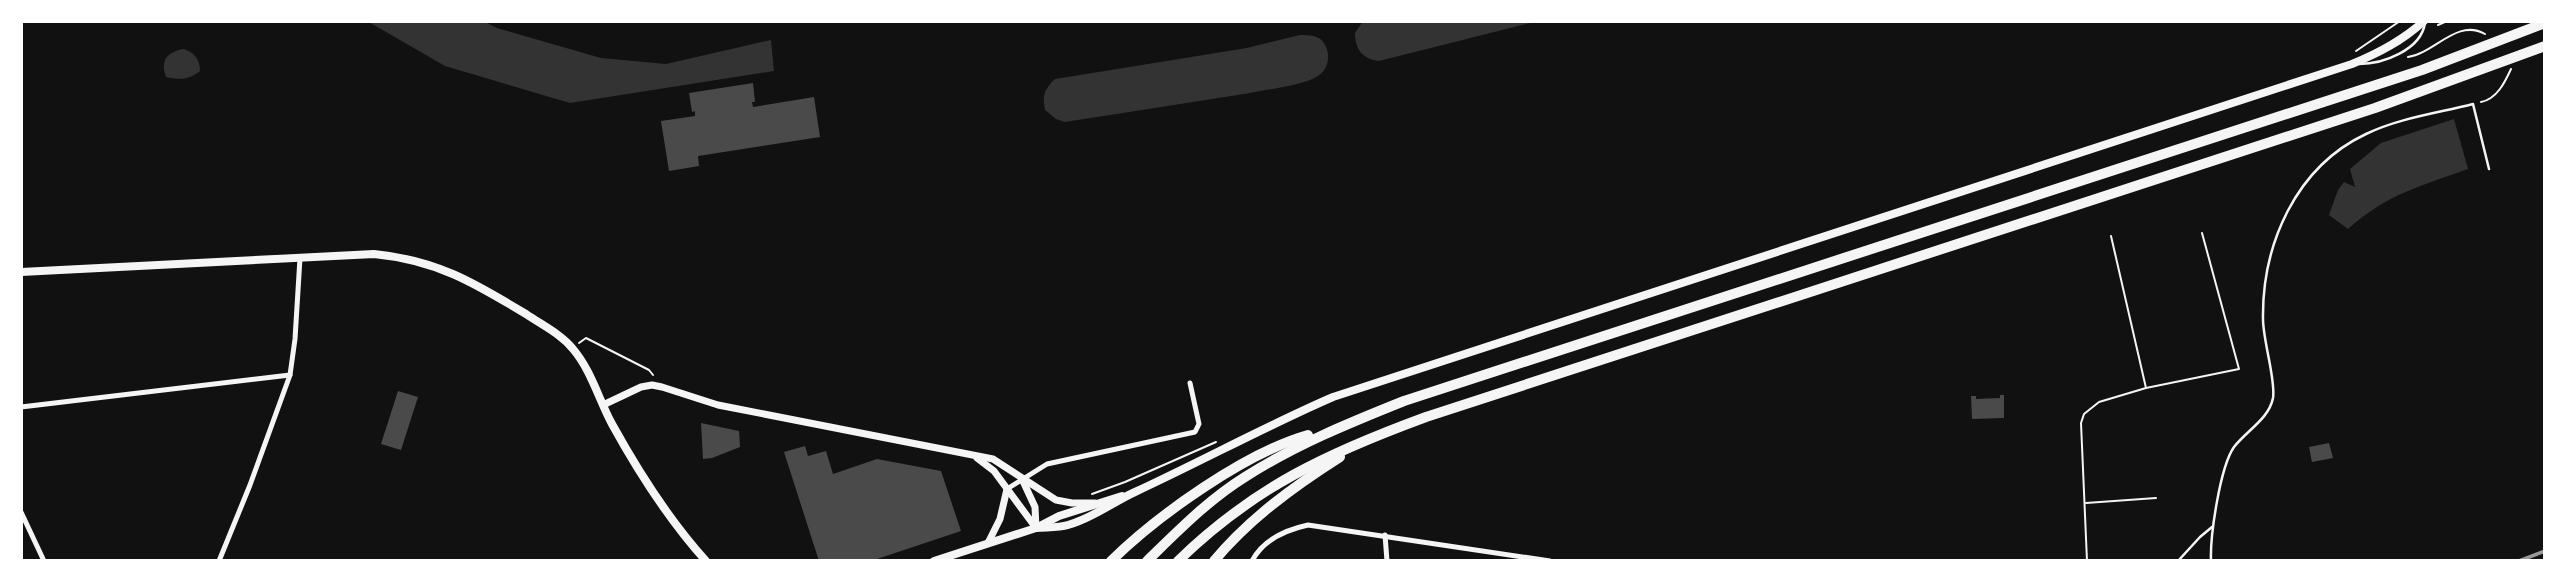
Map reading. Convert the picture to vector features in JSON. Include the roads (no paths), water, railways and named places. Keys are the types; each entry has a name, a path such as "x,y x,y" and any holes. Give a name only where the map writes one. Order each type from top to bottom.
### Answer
{"highway":[{"path":"1111,561 1178,506 1244,463 1287,441 1332,429 1404,401 2409,74 2545,23"},
{"path":"1178,561 1205,535 1254,497 1306,466 1371,437 2362,112 2545,46"},
{"path":"1147,561 1192,517 1243,478 1332,429"},
{"path":"1214,561 1230,541 1290,489 1371,437"}],"main road":[{"path":"1037,528 1066,526 1097,513 1280,420 1333,397 2352,64 2376,55 2400,41 2424,21"},
{"path":"21,272 374,254 407,257 435,265 465,278 515,308 561,337 572,348 666,511 706,561"},
{"path":"933,561 1037,528 1059,516 1095,503 1132,493"}],"street":[{"path":"219,561 290,376 300,258"},
{"path":"21,407 290,376"},
{"path":"988,543 1000,519 1007,489 1047,464 1195,432 1199,424 1190,383"},
{"path":"603,405 641,387 652,385 718,405 993,459 1056,500 1095,503"},
{"path":"974,456 994,471 1037,528"},
{"path":"1022,478 1035,507 1037,528"},
{"path":"21,512 44,561"},
{"path":"1252,561 1261,547 1279,534 1308,525 1550,561"},
{"path":"1385,536 1387,561"}],"lane":[{"path":"2211,561 2215,508 2232,449 2264,417 2273,397 2263,318 2266,278 2286,214 2309,177 2336,152 2366,134 2390,125 2473,104 2489,169"},
{"path":"2178,561 2212,527"}],"railway":[{"path":"2519,561 2545,551"}]}
